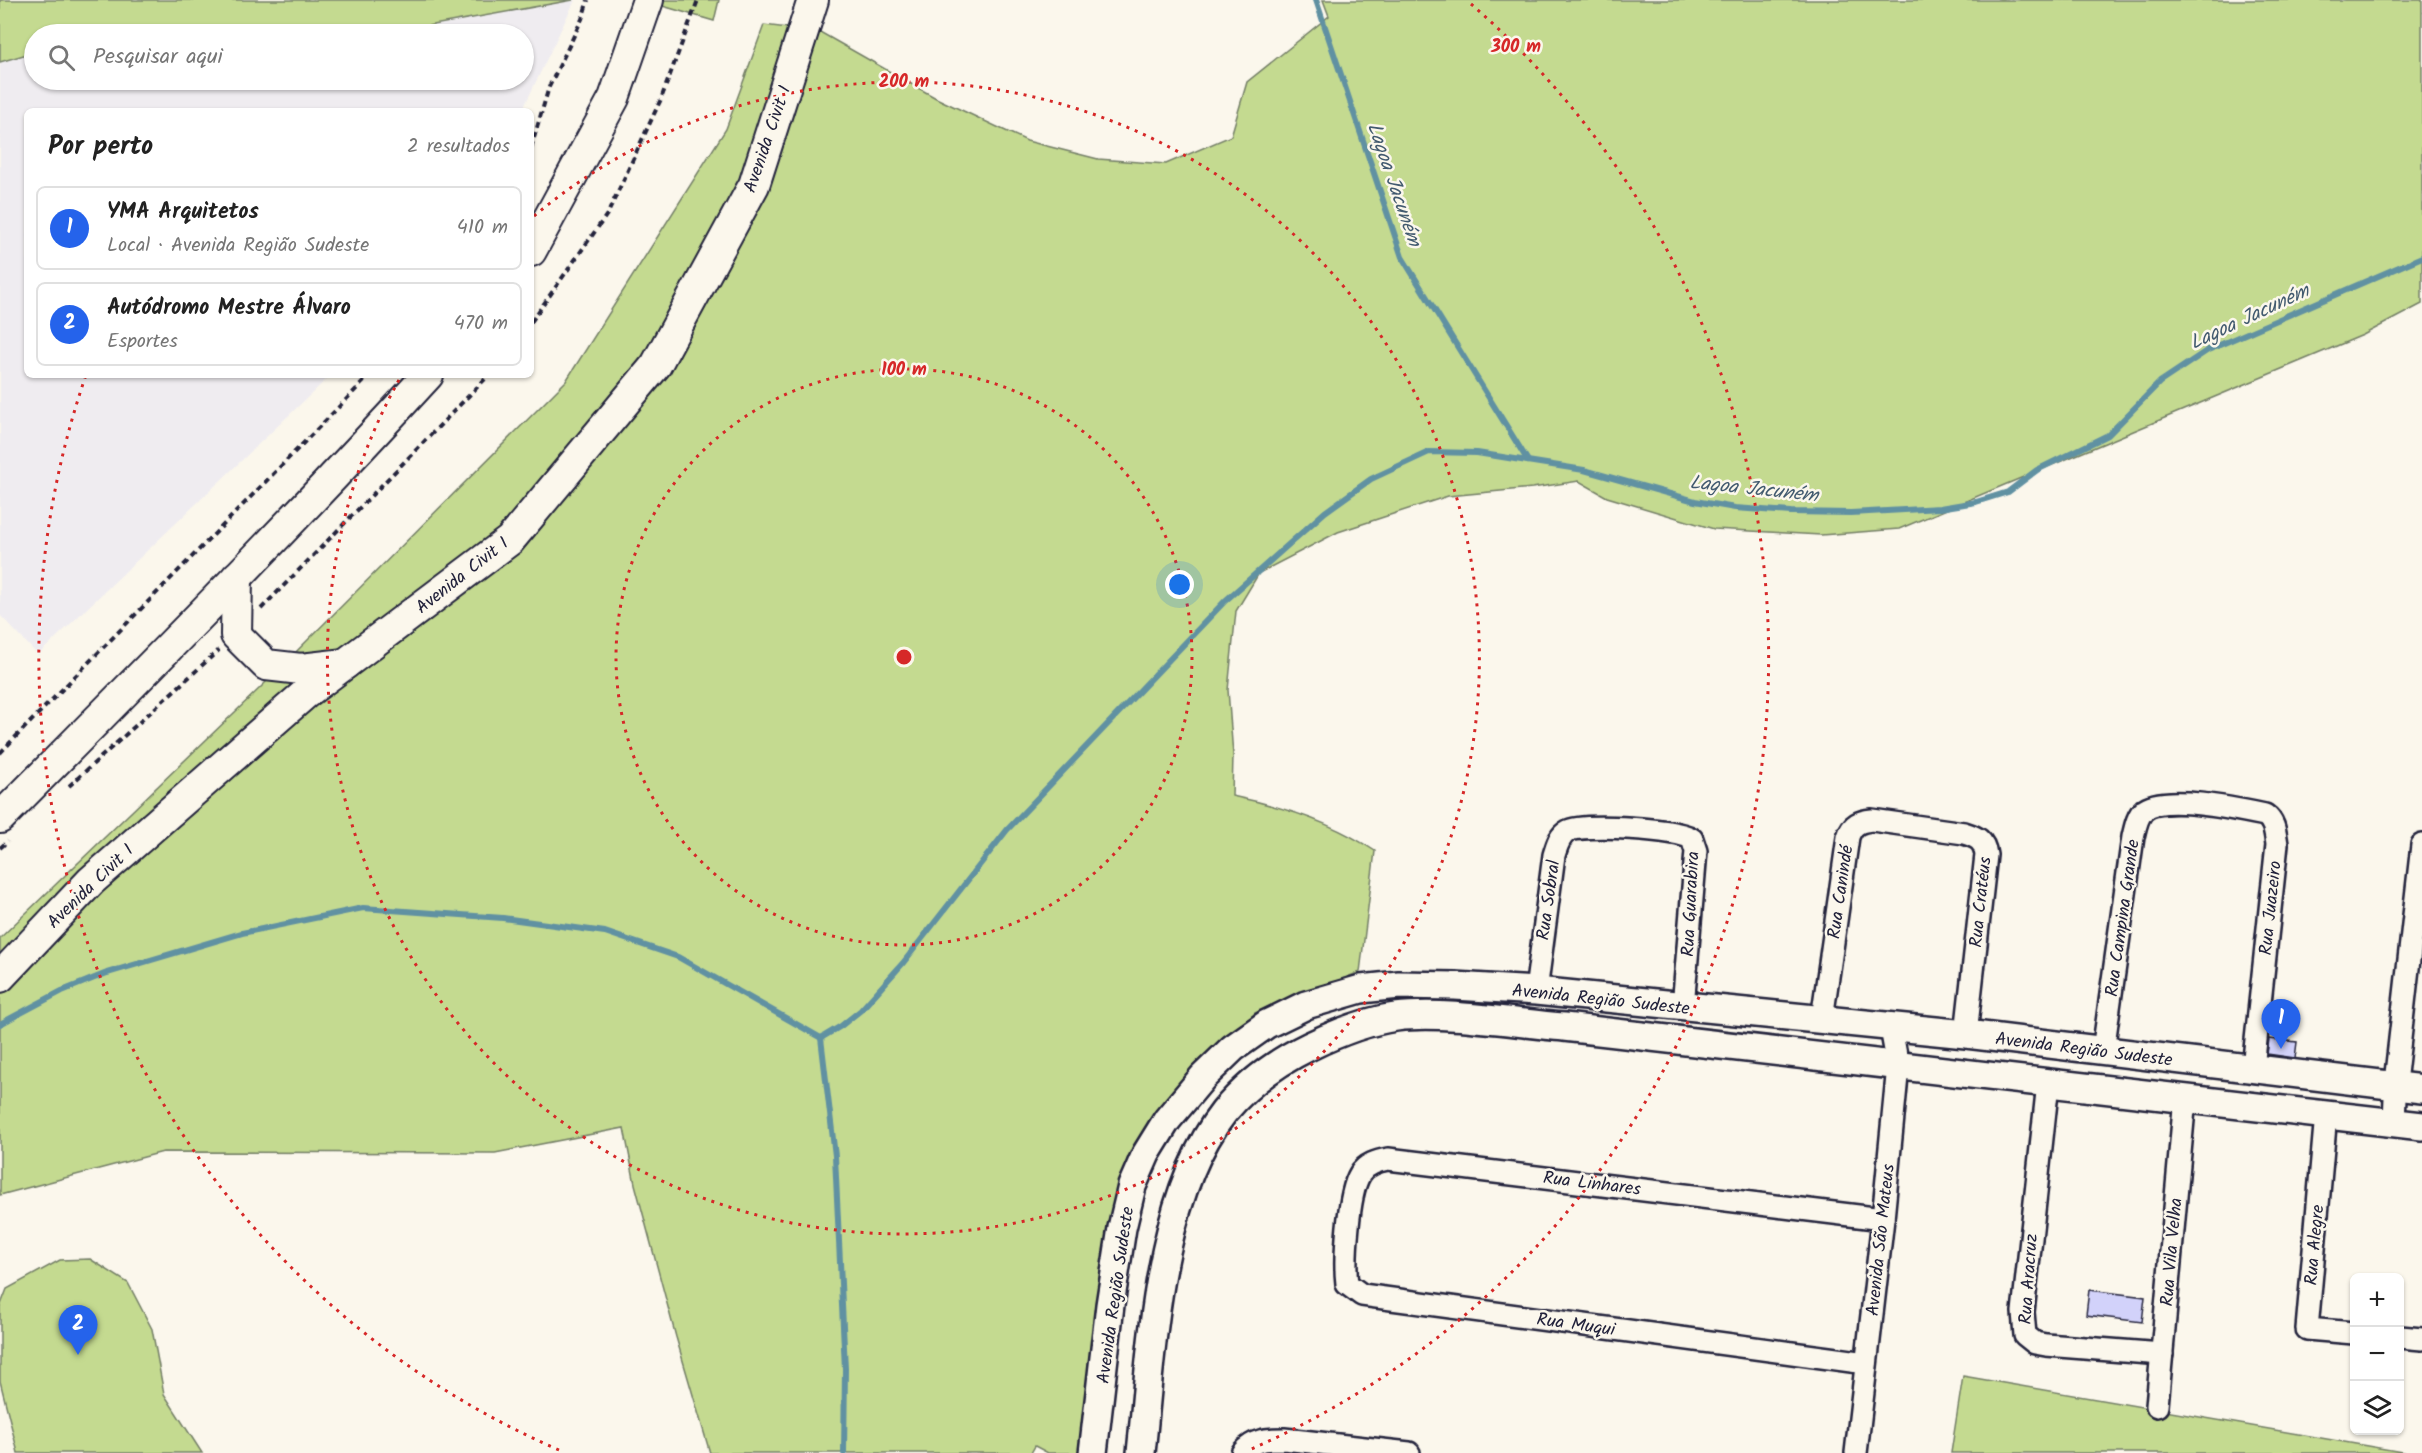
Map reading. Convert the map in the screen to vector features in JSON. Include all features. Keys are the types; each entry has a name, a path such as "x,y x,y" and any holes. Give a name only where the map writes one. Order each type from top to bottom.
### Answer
{"main road":[{"path":"534,245 614,98 648,0"},
{"name":"Avenida Civit I","path":"0,977 91,881 305,694 510,540 656,365 754,184 813,0"},
{"path":"0,818 237,577 425,378"},
{"path":"237,577 236,635 266,665 301,669 345,664"}],"street":[{"name":"Rua Campina Grande","path":"2103,1051 2133,837 2138,820 2144,811 2154,805 2203,803"},
{"name":"Rua Juazeiro","path":"2203,803 2265,815 2271,820 2275,831 2277,844 2253,1068"},
{"name":"Rua Canindé","path":"1822,1019 1850,831 1858,823 1872,820 1913,825"},
{"name":"Rua Cratéus","path":"1913,825 1964,833 1981,840 1985,848 1966,1034"},
{"name":"Rua Sobral","path":"1536,991 1554,855 1558,842 1563,834 1576,827 1621,827"},
{"name":"Rua Guarabira","path":"1621,827 1683,833 1689,836 1695,846 1683,1007"},
{"path":"2394,1122 2395,1084 2422,845"},
{"name":"Avenida Região Sudeste","path":"1093,1453 1110,1305 1122,1228 1132,1186 1146,1154 1167,1120 1203,1077 1233,1048 1267,1024 1306,1005 1361,989 1399,985 1536,991 1966,1034 2422,1089"},
{"path":"1650,1036 1656,1003"},
{"name":"Avenida Região Sudeste","path":"1141,1453 1159,1300 1168,1249 1190,1173 1204,1145 1224,1113 1250,1085 1289,1056 1358,1026 1396,1017 1443,1016 1650,1036 2422,1126"},
{"name":"Avenida São Mateus","path":"1856,1453 1898,1066 1891,1028"},
{"name":"Rua Aracruz","path":"2048,1083 2023,1312 2025,1335 2035,1343 2046,1345 2162,1354"},
{"name":"Rua Vila Velha","path":"2157,1406 2185,1098"},
{"name":"Rua Alegre","path":"2326,1114 2307,1329 2350,1333"},
{"name":"Rua Linhares","path":"1348,1227 1360,1173 1377,1161 1388,1159 1883,1219"},
{"name":"Rua Muqui","path":"1348,1227 1347,1284 1362,1295 1866,1363"},
{"path":"2404,1337 2422,1339"},
{"path":"1242,1453 1254,1442 1284,1439 1409,1453"}],"path":[{"path":"534,138 549,87 582,19 588,0"},
{"path":"534,318 608,213 661,99 698,0"},
{"path":"0,753 367,378"}],"shaded area":[{"path":"531,0 575,0 534,86 534,24 409,24"},
{"path":"24,40 24,90 532,90 523,108 24,108 24,378 328,378 38,655 0,615 0,41"}],"green space":[{"path":"0,0 573,0 439,24 24,24 24,55 0,62"},
{"path":"642,0 719,0 714,21"},
{"path":"1323,0 2422,0 2422,304 2363,335 1899,529 1821,535 1714,529 1607,497 1579,481 1448,496 1338,532 1259,573 1236,611 1228,690 1233,755 1232,796 1307,817 1342,832 1375,851 1360,972 1255,1013 1128,1156 1089,1358 1082,1453 1048,1453 1035,1446 1031,1453 710,1453 635,1184 624,1128 495,1153 163,1152 0,1195 0,938 260,688 566,381 726,129 764,25 820,32 936,98 1027,141 1098,159 1166,164 1231,136 1247,82 1329,16"},
{"path":"90,1259 128,1283 152,1329 164,1394 202,1453 18,1453 0,1381 0,1307 7,1289 60,1260"},
{"path":"1963,1376 2408,1453 1951,1453"}],"building":[{"path":"2269,1039 2297,1042 2295,1058 2267,1054"},
{"path":"2089,1290 2145,1297 2142,1322 2086,1315"}],"waterway":[{"name":"Lagoa Jacuném","path":"1316,0 1402,257 1528,461"},
{"name":"Lagoa Jacuném","path":"821,1038 861,1010 903,963 1007,830 1225,601 1325,512 1371,479 1429,452 1477,453 1584,470 1695,501 1735,508 1851,513 1940,508 1976,502 2008,492 2037,470 2108,435 2160,382 2208,350 2422,257"},
{"path":"0,1024 62,991 107,973 242,933 363,908 503,918 605,932 678,957 821,1038"},
{"path":"821,1038 835,1156 845,1369 844,1453"}],"place":[{"name":"YMA Arquitetos","path":"2281,1049"},
{"name":"Autódromo Mestre Álvaro","path":"78,1355"}]}
